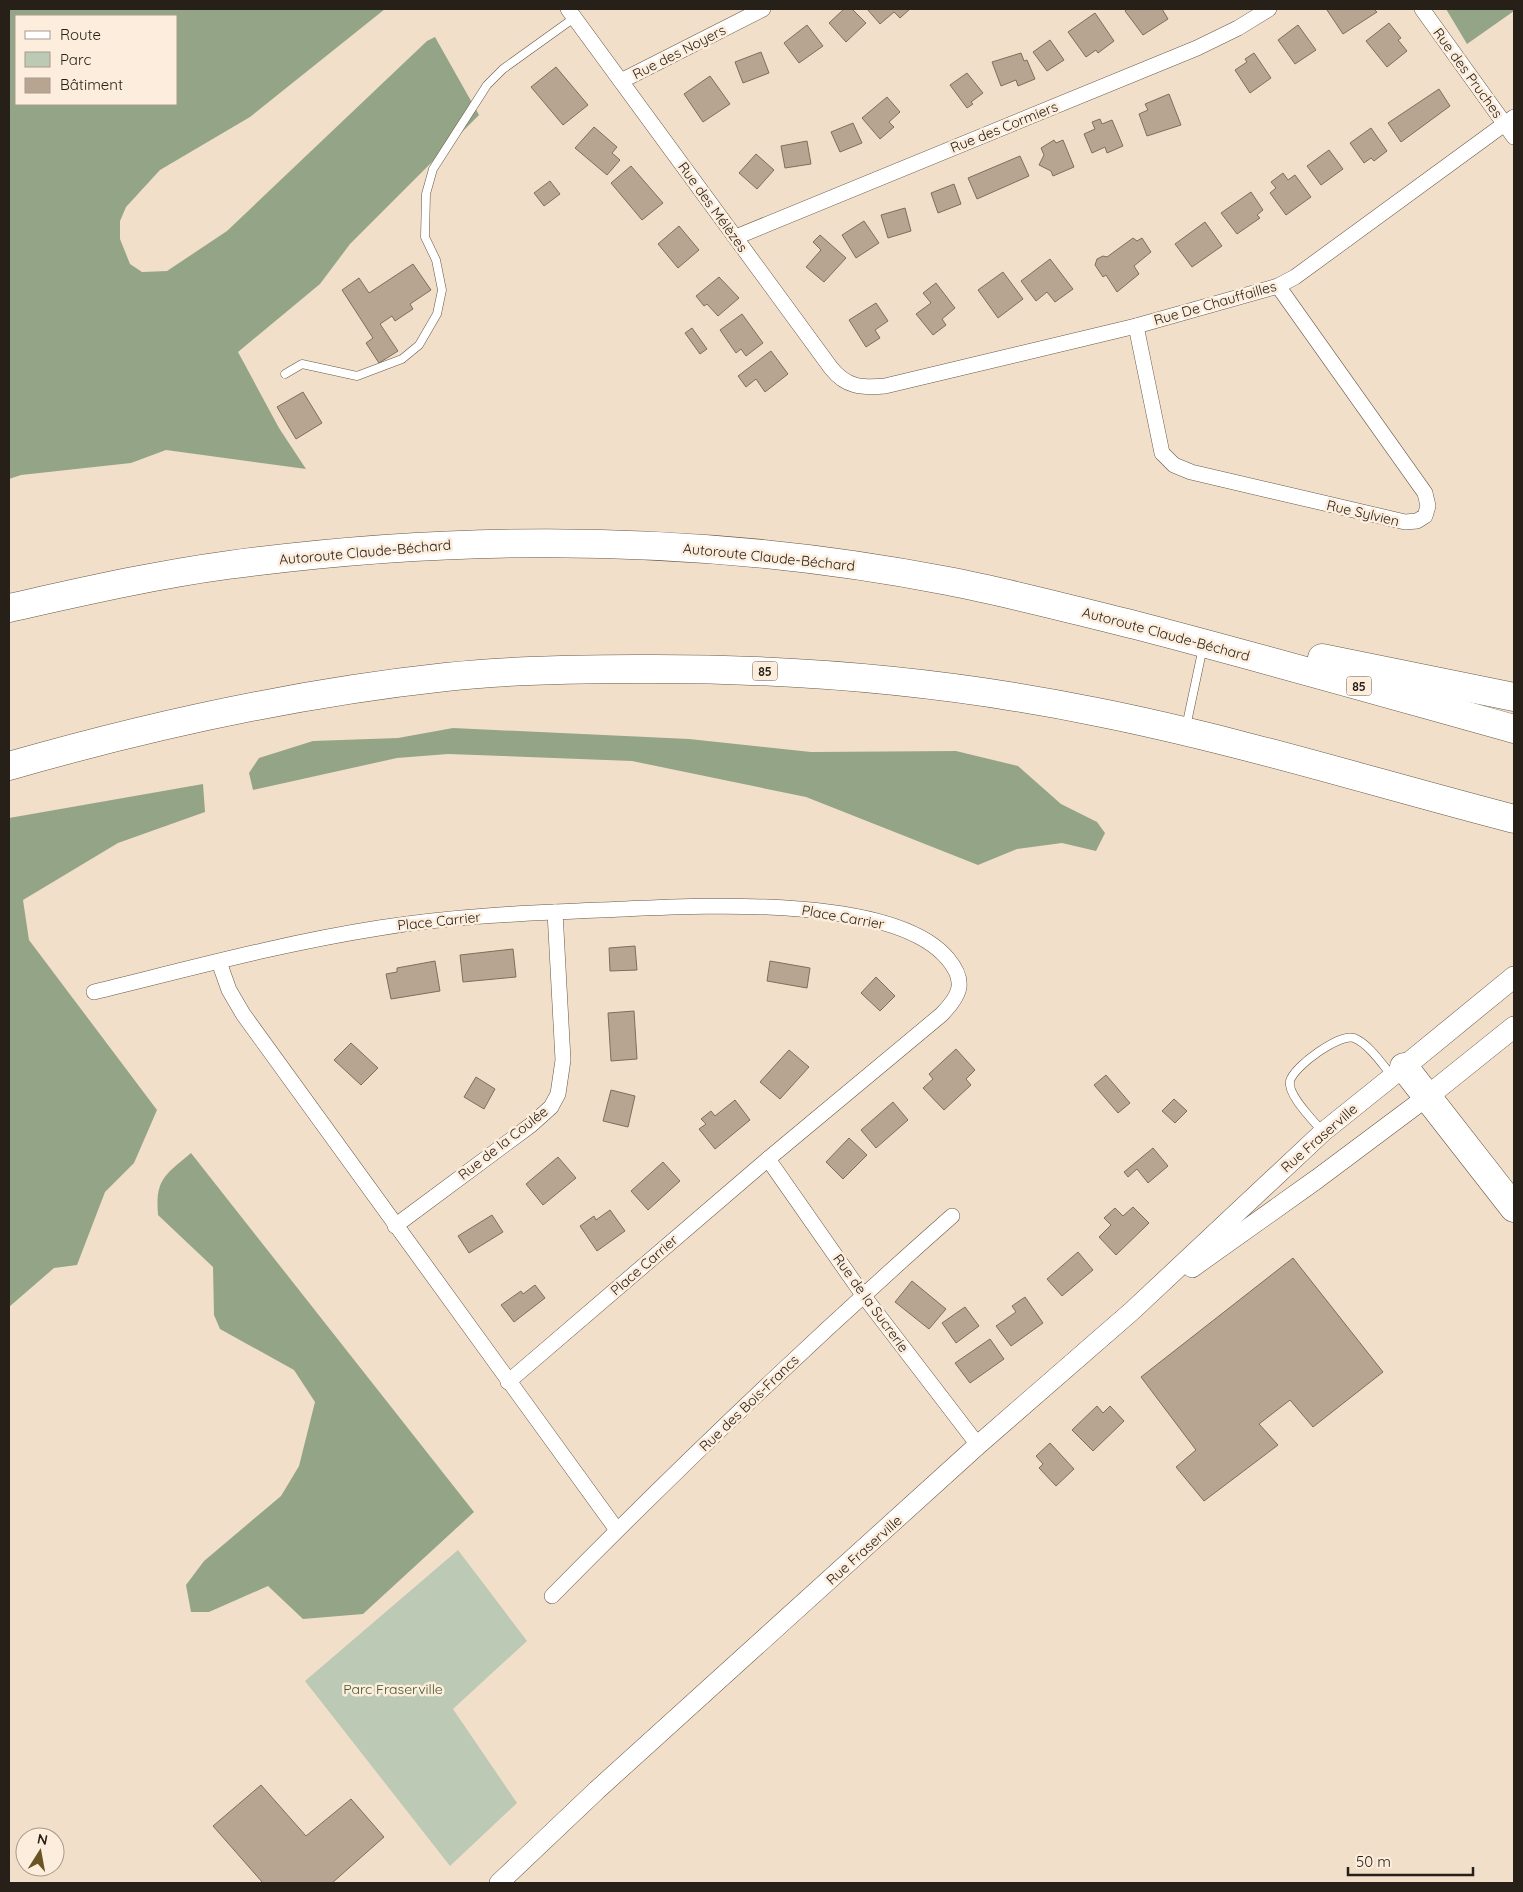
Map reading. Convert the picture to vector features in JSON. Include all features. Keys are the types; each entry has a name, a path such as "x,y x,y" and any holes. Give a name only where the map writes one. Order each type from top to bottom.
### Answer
{"highway":[{"name":"Autoroute Claude-Béchard","path":"9,608 224,566 366,550 515,543 703,549 809,560 934,578 1017,596 1204,643 1514,729"},
{"path":"934,578 1022,590 1101,604 1336,661 1514,697"},
{"name":"85","path":"9,766 161,725 310,696 449,677 608,669 704,668 786,672 923,684 1097,712 1185,732 1507,818"},
{"path":"1398,1071 1428,1096 1514,1208"}],"main road":[{"name":"Rue Fraserville","path":"1398,1071 1514,977"},
{"name":"Rue Fraserville","path":"1428,1096 1514,1027"}],"street":[{"name":"Rue des Noyers","path":"621,81 763,9"},
{"name":"Rue des Cormiers","path":"736,237 1197,48 1269,9"},
{"name":"Rue des Pruches","path":"1422,9 1509,121 1514,137"},
{"name":"Rue des Mélèzes","path":"571,13 840,380 854,385 870,387"},
{"name":"Rue De Chauffailles","path":"870,387 895,383 1136,326 1278,286 1295,277 1509,121"},
{"name":"Rue Sylvien","path":"1136,326 1162,453 1174,465 1190,472 1405,522 1421,519 1426,516 1428,506 1426,493 1278,286"},
{"name":"Place Carrier","path":"94,992 324,938 380,928 432,920 555,912 667,907 809,910 866,919 889,925 919,938 944,954 952,963 960,982 957,998 950,1006 508,1382"},
{"name":"Rue de la Coulée","path":"395,1226 531,1125 551,1107 558,1094 563,1060 555,912"},
{"path":"219,962 235,1003 617,1530"},
{"name":"Rue Fraserville","path":"499,1883 597,1790 978,1445 1132,1311 1323,1132 1398,1071"},
{"name":"Rue Fraserville","path":"1132,1311 1310,1184 1428,1096"},
{"name":"Rue de la Sucrerie","path":"768,1159 863,1294 978,1445"},
{"name":"Rue des Bois-Francs","path":"552,1596 617,1530 863,1294 952,1216"}],"lane":[{"path":"286,374 302,364 357,376 402,359 419,345 437,314 442,290 436,260 425,237 426,194 433,169 487,85 503,69 571,13"},
{"path":"1185,732 1204,643"},
{"path":"1323,1132 1297,1100 1291,1089 1290,1081 1295,1072 1310,1059 1335,1041 1345,1037 1354,1038 1398,1071"}],"green space":[{"path":"9,9 385,9 250,117 160,170 126,207 120,221 120,239 130,264 142,272 167,271 227,231 427,41 435,37 479,115 350,244 320,284 238,352 279,428 306,469 166,450 131,463 21,475 9,479"},
{"path":"1446,9 1514,9 1514,11 1467,44"},
{"path":"453,728 689,739 811,752 956,751 1018,766 1061,804 1097,822 1105,833 1096,851 1062,843 1017,849 978,865 806,797 632,761 448,754 397,758 253,790 249,773 259,758 313,741 398,738"},
{"path":"203,784 205,812 118,843 23,900 29,940 157,1110 134,1163 105,1192 77,1265 54,1268 9,1307 9,818"},
{"path":"191,1153 474,1512 363,1614 303,1619 268,1586 209,1612 191,1612 186,1585 204,1561 281,1496 299,1466 315,1402 294,1370 220,1329 214,1315 213,1267 158,1215 157,1203 160,1185 168,1173"},
{"name":"Parc Fraserville","path":"458,1550 527,1641 453,1709 517,1803 450,1866 305,1681"}],"building":[{"path":"844,9 852,9 866,23 846,42 829,23"},
{"path":"867,9 910,9 900,18 894,12 880,24"},
{"path":"1127,9 1162,9 1168,19 1143,35 1125,11"},
{"path":"1374,9 1377,12 1343,34 1327,10"},
{"path":"1095,13 1114,41 1098,53 1096,50 1086,57 1068,32"},
{"path":"1389,23 1401,38 1398,40 1407,51 1387,67 1366,41"},
{"path":"807,25 823,46 799,63 784,43"},
{"path":"1298,25 1316,50 1295,64 1278,40"},
{"path":"1050,40 1064,60 1047,71 1033,52"},
{"path":"761,52 769,73 743,83 735,62"},
{"path":"1021,53 1024,61 1027,60 1035,79 1018,86 1016,80 1001,86 992,62"},
{"path":"1254,53 1271,78 1250,93 1235,70 1247,62 1245,59"},
{"path":"556,67 588,105 563,125 531,87"},
{"path":"967,73 983,93 971,102 973,104 967,108 950,85"},
{"path":"710,76 730,104 703,122 684,94"},
{"path":"1439,89 1450,106 1401,142 1388,123"},
{"path":"1169,94 1181,125 1147,136 1139,114 1148,110 1145,104"},
{"path":"887,97 900,112 889,122 894,127 880,139 862,118"},
{"path":"1100,119 1102,124 1112,120 1123,146 1107,153 1105,147 1092,153 1084,134 1095,129 1092,122"},
{"path":"853,123 862,143 840,152 831,132"},
{"path":"594,127 617,147 612,153 620,160 607,175 575,148"},
{"path":"1371,128 1387,151 1374,161 1371,158 1364,163 1350,143"},
{"path":"1054,140 1056,143 1063,140 1074,167 1053,176 1051,171 1039,165 1044,155 1041,148"},
{"path":"807,141 811,164 785,168 781,146"},
{"path":"1329,150 1343,169 1321,185 1307,166"},
{"path":"756,154 774,170 757,189 739,173"},
{"path":"1020,156 1029,176 977,199 968,178"},
{"path":"631,166 663,203 642,220 611,183"},
{"path":"1283,173 1288,180 1295,175 1311,197 1286,215 1270,193 1276,188 1271,182"},
{"path":"550,181 560,194 544,206 534,193"},
{"path":"954,184 961,204 938,213 931,193"},
{"path":"1251,192 1263,210 1257,215 1260,218 1237,234 1221,213"},
{"path":"905,208 911,231 888,238 881,215"},
{"path":"864,221 879,243 856,258 842,235"},
{"path":"1205,222 1222,246 1192,267 1175,244"},
{"path":"679,226 699,250 678,268 658,244"},
{"path":"820,235 846,258 824,282 806,267 821,250 813,242"},
{"path":"1133,238 1137,241 1142,238 1151,252 1134,266 1139,274 1117,292 1106,275 1103,277 1095,265 1097,259 1103,256 1107,257"},
{"path":"1050,259 1073,289 1055,302 1047,292 1036,301 1021,281"},
{"path":"413,264 431,290 410,304 413,309 395,321 392,316 380,324 398,351 379,363 366,343 373,338 342,290 359,278 369,293"},
{"path":"1003,272 1023,299 998,318 978,290"},
{"path":"719,277 739,298 718,316 707,304 704,306 696,296"},
{"path":"936,283 955,308 942,319 946,325 933,335 916,314 931,303 923,293"},
{"path":"876,303 888,321 875,330 880,338 866,347 849,320"},
{"path":"742,314 763,343 746,356 741,349 736,353 720,330"},
{"path":"692,328 707,349 700,354 685,333"},
{"path":"771,351 788,374 765,392 756,379 746,387 738,376"},
{"path":"303,392 322,423 296,439 277,407"},
{"path":"635,946 637,970 610,971 609,948"},
{"path":"513,949 516,977 463,982 460,955"},
{"path":"435,961 440,991 391,999 386,974 397,972 397,968"},
{"path":"770,961 810,968 807,988 767,981"},
{"path":"876,977 895,996 880,1011 861,993"},
{"path":"634,1011 637,1059 611,1061 608,1013"},
{"path":"351,1043 378,1068 361,1085 334,1060"},
{"path":"956,1049 975,1070 966,1079 971,1085 944,1110 923,1088 933,1079 929,1074"},
{"path":"789,1050 809,1067 780,1099 760,1082"},
{"path":"1106,1075 1130,1103 1118,1113 1094,1085"},
{"path":"476,1077 495,1089 484,1109 464,1097"},
{"path":"611,1090 635,1096 628,1127 603,1121"},
{"path":"1174,1099 1187,1111 1175,1123 1162,1111"},
{"path":"735,1100 750,1120 715,1149 699,1129 706,1124 701,1119 711,1111 715,1116"},
{"path":"893,1102 908,1120 876,1148 861,1130"},
{"path":"849,1138 867,1155 843,1179 826,1162"},
{"path":"1153,1148 1168,1166 1148,1183 1137,1169 1128,1177 1124,1172"},
{"path":"558,1157 576,1178 543,1205 526,1184"},
{"path":"663,1162 680,1181 648,1210 631,1191"},
{"path":"1133,1207 1149,1223 1116,1255 1099,1237 1111,1225 1104,1218 1115,1208 1123,1216"},
{"path":"610,1210 625,1231 597,1251 580,1226 594,1216 596,1220"},
{"path":"492,1215 503,1232 469,1253 458,1236"},
{"path":"1078,1252 1093,1270 1062,1296 1047,1279"},
{"path":"1293,1258 1383,1372 1313,1427 1290,1400 1259,1424 1278,1445 1204,1501 1176,1467 1196,1450 1141,1377"},
{"path":"912,1281 946,1309 929,1329 895,1302"},
{"path":"535,1285 545,1298 514,1322 501,1305 521,1291 523,1294"},
{"path":"1025,1297 1043,1323 1011,1346 996,1326 1016,1312 1012,1306"},
{"path":"965,1307 979,1326 956,1343 942,1323"},
{"path":"990,1339 1004,1359 970,1383 955,1363"},
{"path":"1097,1406 1103,1413 1110,1406 1124,1421 1093,1451 1072,1430"},
{"path":"1050,1443 1074,1469 1056,1486 1039,1468 1043,1464 1036,1456"},
{"path":"261,1785 306,1836 351,1799 384,1837 332,1883 263,1883 213,1826"}]}
